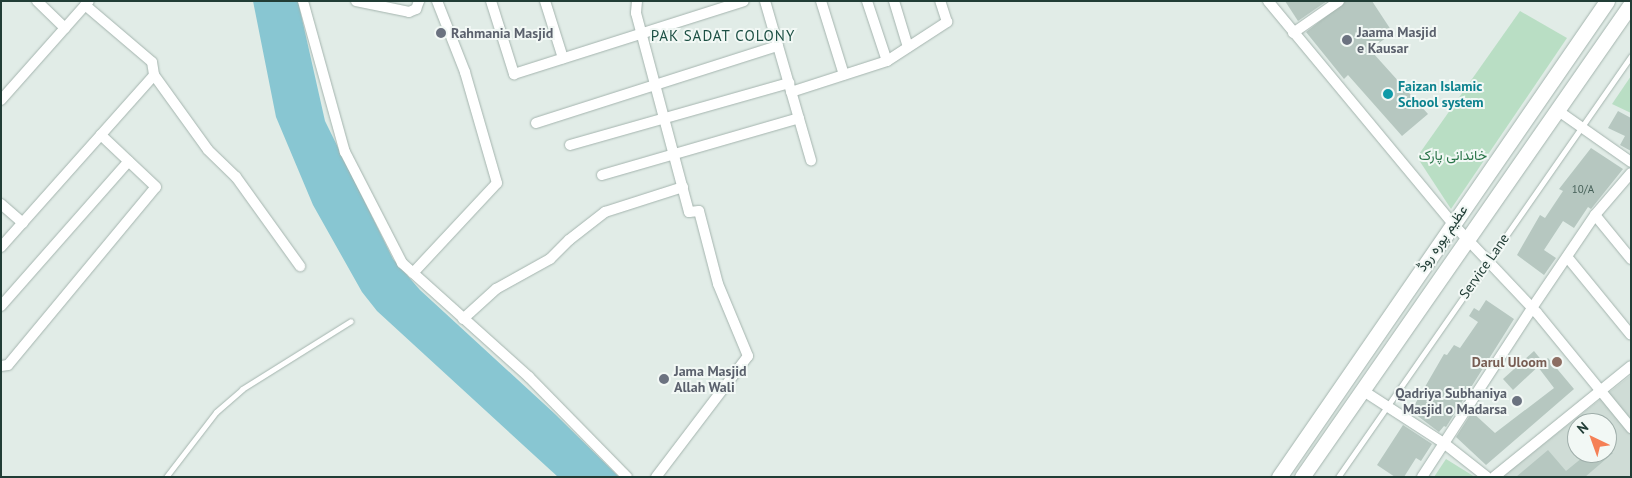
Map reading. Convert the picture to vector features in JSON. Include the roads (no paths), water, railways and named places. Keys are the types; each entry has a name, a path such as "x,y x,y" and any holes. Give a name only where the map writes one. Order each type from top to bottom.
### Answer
{"main road":[{"name":"عظیم پورہ روڈ","path":"1279,477 1452,223 1607,1"},
{"name":"عظیم پورہ روڈ","path":"1302,477 1631,4"}],"street":[{"path":"37,1 66,28"},
{"path":"304,1 345,152 402,263 529,378 627,477"},
{"path":"356,1 409,12 416,9 419,1"},
{"path":"412,273 497,182 465,72 437,1"},
{"path":"491,1 514,74 744,1"},
{"path":"545,1 563,58"},
{"path":"637,1 636,12 689,212 699,212 718,284 748,356 656,477"},
{"path":"765,1 811,160"},
{"path":"821,1 844,75"},
{"path":"867,1 886,61"},
{"path":"894,1 908,48"},
{"path":"570,145 790,87 844,75 886,61 947,22 940,1"},
{"path":"1268,1 1452,223 1532,308 1631,428"},
{"path":"1293,33 1340,1"},
{"path":"1,100 87,3 152,62 154,75 208,150 236,177 300,266"},
{"path":"536,122 657,86 778,46"},
{"path":"1,247 154,75"},
{"path":"1557,110 1631,162"},
{"path":"602,175 799,118"},
{"path":"1,366 8,365 156,186 101,135"},
{"path":"1,306 128,161"},
{"path":"1422,477 1532,308 1596,215 1629,178"},
{"path":"463,319 496,290 550,259 569,240 605,212 682,187"},
{"path":"1,204 23,223"},
{"path":"1596,215 1631,259"},
{"path":"1568,258 1631,335"},
{"path":"1494,477 1631,366"},
{"path":"1362,390 1445,444 1487,477"}],"lane":[{"name":"Service Lane","path":"1338,477 1580,126 1631,56"},
{"path":"166,477 216,412 242,389 351,321"}],"water":[{"path":"253,1 298,1 325,121 393,259 420,290 555,414 619,477 558,477 377,311 362,292 313,205 276,117"}],"place":[{"name":"Rahmania Masjid","path":"441,33"},
{"name":"Jaama Masjid e Kausar","path":"1347,40"},
{"name":"Faizan Islamic School system","path":"1388,94"},
{"name":"Darul Uloom","path":"1557,362"},
{"name":"Jama Masjid Allah Wali","path":"664,379"},
{"name":"Qadriya Subhaniya Masjid o Madarsa","path":"1517,401"}],"district":[{"name":"PAK SADAT COLONY","path":"723,36"}],"park label":[{"name":"خاندانی پارک","path":"1453,155"}]}
